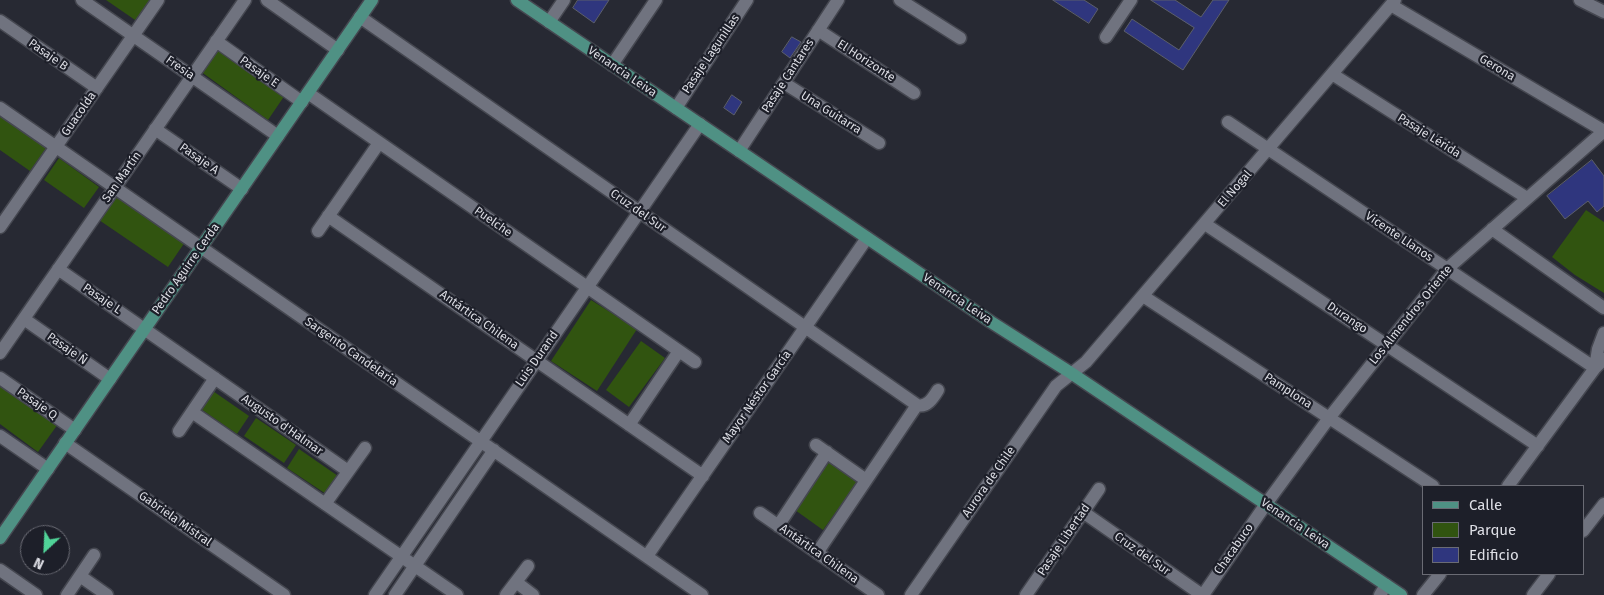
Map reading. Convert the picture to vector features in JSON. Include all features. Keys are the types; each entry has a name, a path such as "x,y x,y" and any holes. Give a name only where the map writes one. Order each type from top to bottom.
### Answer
{"street":[{"name":"Fresia","path":"82,0 278,136"},
{"name":"Guacolda","path":"0,227 158,0"},
{"name":"San Martín","path":"0,353 245,0"},
{"path":"267,0 338,50"},
{"name":"Pedro Aguirre Cerda","path":"0,538 4,524 48,469 372,0"},
{"name":"Venancia Leiva","path":"517,0 991,322 1071,373 1266,504 1383,590 1401,595"},
{"path":"549,22 564,0"},
{"path":"612,65 656,0"},
{"name":"Pasaje Lagunillas","path":"676,108 747,0"},
{"name":"Pasaje Cantares","path":"739,151 838,0"},
{"path":"900,0 960,38"},
{"path":"1106,37 1131,0"},
{"path":"1580,0 1604,12"},
{"name":"El Nogal","path":"1071,373 1086,362 1393,2"},
{"name":"Gerona","path":"1393,2 1604,131"},
{"name":"Cruz del Sur","path":"360,17 917,405"},
{"name":"Pasaje B","path":"0,21 96,88"},
{"name":"El Horizonte","path":"818,30 914,92"},
{"name":"Pasaje E","path":"216,41 305,98"},
{"name":"Pasaje Lérida","path":"1332,74 1527,198"},
{"name":"Una Guitarra","path":"784,83 879,143"},
{"name":"Puelche","path":"305,98 379,143 695,362"},
{"name":"Sargento Candelaria","path":"0,108 702,595"},
{"name":"Vicente Llanos","path":"1228,122 1446,269 1600,363"},
{"name":"Luis Durand","path":"375,595 700,124"},
{"name":"Pasaje A","path":"156,129 242,189"},
{"name":"Los Almendros Oriente","path":"1266,504 1329,418 1446,269 1604,131"},
{"path":"318,231 379,143"},
{"name":"Antártica Chilena","path":"328,216 703,476"},
{"name":"Durango","path":"1205,224 1538,446"},
{"path":"1492,229 1604,308"},
{"name":"Mayor Néstor García","path":"647,556 867,238"},
{"name":"Pasaje L","path":"58,269 145,329"},
{"name":"Pamplona","path":"1143,296 1431,485"},
{"name":"Pasaje Ñ","path":"24,319 110,379"},
{"name":"Augusto d'Halmar","path":"145,329 348,471"},
{"path":"1509,485 1600,363 1596,354 1604,333"},
{"path":"629,424 679,351"},
{"name":"Aurora de Chile","path":"911,595 1056,386 1071,373"},
{"name":"Pasaje Q","path":"0,378 74,430"},
{"path":"179,431 215,378"},
{"path":"817,553 917,405 920,406 929,402 938,390"},
{"path":"192,412 456,595"},
{"path":"0,436 48,469"},
{"name":"Gabriela Mistral","path":"66,443 284,595"},
{"path":"816,444 866,480"},
{"path":"325,504 365,448"},
{"path":"394,595 494,450"},
{"path":"778,526 827,452"},
{"name":"Pasaje Libertad","path":"1029,594 1099,489"},
{"name":"Chacabuco","path":"1202,595 1266,504"},
{"path":"1584,530 1604,504"},
{"name":"Cruz del Sur","path":"1083,512 1202,595"},
{"name":"Antártica Chilena","path":"760,513 878,595"},
{"path":"67,595 94,555"},
{"path":"506,595 528,566"},
{"path":"0,570 36,595"},
{"path":"1423,595 1439,575"},
{"path":"1533,595 1548,575"},
{"path":"80,576 107,595"},
{"path":"516,582 533,595"}],"green space":[{"path":"106,0 152,0 138,22"},
{"path":"218,47 285,95 268,120 200,71"},
{"path":"0,116 46,148 30,171 0,150"},
{"path":"59,158 99,187 84,208 44,180"},
{"path":"116,195 185,242 168,267 99,220"},
{"path":"1586,210 1604,222 1604,293 1575,275 1552,257"},
{"path":"591,300 637,329 597,391 551,361"},
{"path":"641,341 665,358 629,407 606,390"},
{"path":"0,383 58,424 38,452 0,424"},
{"path":"210,389 249,416 237,434 198,407"},
{"path":"256,418 296,445 284,463 244,436"},
{"path":"299,449 338,476 326,494 287,468"},
{"path":"830,461 858,481 823,530 795,510"}],"building":[{"path":"578,0 609,0 594,23 573,8"},
{"path":"1053,0 1084,0 1098,9 1089,23"},
{"path":"1151,0 1175,0 1201,17 1213,0 1229,0 1183,70 1124,31 1132,19 1179,50 1194,28"},
{"path":"792,37 801,42 790,58 782,52"},
{"path":"732,95 742,102 734,115 724,108"},
{"path":"1592,160 1604,176 1604,206 1597,212 1588,201 1565,219 1547,196"}]}
